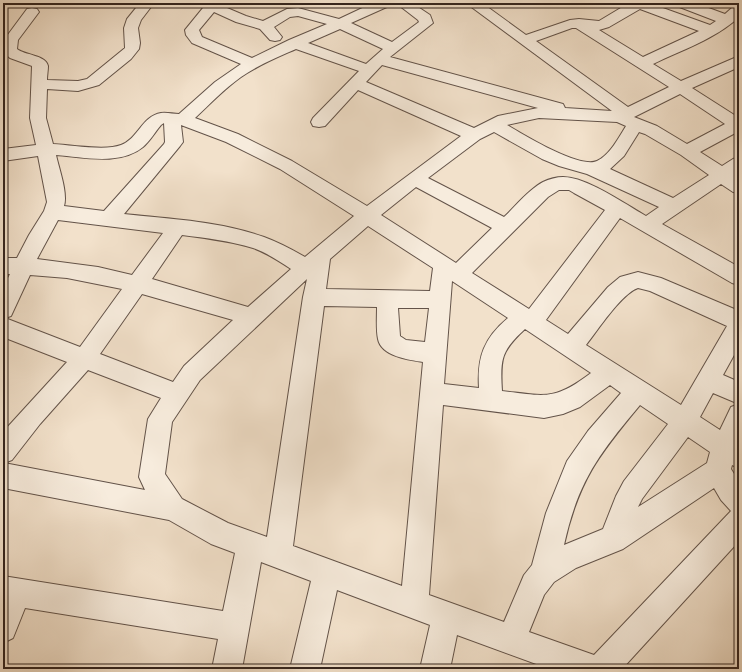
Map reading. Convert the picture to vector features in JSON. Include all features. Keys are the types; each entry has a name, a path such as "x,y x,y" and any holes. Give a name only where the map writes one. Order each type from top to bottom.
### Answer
{"street":[{"path":"9,22 32,12 45,3"},
{"path":"39,84 78,86 93,82 132,50 132,28 134,19 147,3"},
{"path":"315,16 322,3"},
{"path":"108,219 170,148 174,142 178,120 221,85 253,64 384,3"},
{"path":"473,3 525,40 628,118 688,151 730,169 739,187"},
{"path":"682,3 727,20"},
{"path":"253,64 197,40 193,35 192,30 213,4 241,19 266,26 290,46 577,114"},
{"path":"525,40 562,26 579,23 597,26 604,24 637,4 710,30"},
{"path":"319,122 374,65 393,48 426,23 425,18 414,6"},
{"path":"642,63 685,36 710,30 727,20 739,9"},
{"path":"3,66 11,40 32,12"},
{"path":"266,26 287,13 298,12 340,23 393,48"},
{"path":"625,12 652,23"},
{"path":"579,23 680,88 736,128 688,151"},
{"path":"3,310 36,240 53,212 56,202 56,194 38,118 40,65 36,61 17,56 8,50"},
{"path":"172,508 152,477 160,419 192,373 313,262 368,216 415,179 484,130 504,120 538,113 628,118 680,88 739,61"},
{"path":"357,84 484,130 566,164 593,169 674,206"},
{"path":"3,155 46,149 105,153 117,152 128,149 138,142 155,121 162,118 178,120 232,138 286,165 572,347 685,421 727,458"},
{"path":"593,169 603,166 611,159 628,118"},
{"path":"647,225 730,169"},
{"path":"415,179 506,227"},
{"path":"414,605 440,300 450,269 506,227 550,185 561,183 574,185 739,277"},
{"path":"491,400 489,367 492,352 499,340 528,319 617,208"},
{"path":"53,212 216,232 257,242 313,262"},
{"path":"4,445 84,359 177,228"},
{"path":"278,555 314,297 313,262"},
{"path":"3,266 24,266 103,276 138,284 252,317"},
{"path":"572,347 615,293 627,283 638,280 654,284 739,321"},
{"path":"314,297 440,300"},
{"path":"388,298 389,340 395,346 405,350 435,353"},
{"path":"613,539 625,505 633,490 685,421 739,325"},
{"path":"3,327 177,394"},
{"path":"432,393 544,407 557,406 584,393 610,372"},
{"path":"708,379 739,393"},
{"path":"544,572 556,519 574,474 589,451 638,391"},
{"path":"739,415 727,458 730,491 739,501"},
{"path":"511,640 534,585 544,572 566,558 613,539 727,458"},
{"path":"3,475 172,508 221,534 584,667 739,521"},
{"path":"227,669 250,545"},
{"path":"305,669 327,573"},
{"path":"3,628 10,591 235,627"},
{"path":"435,669 446,616"}]}
